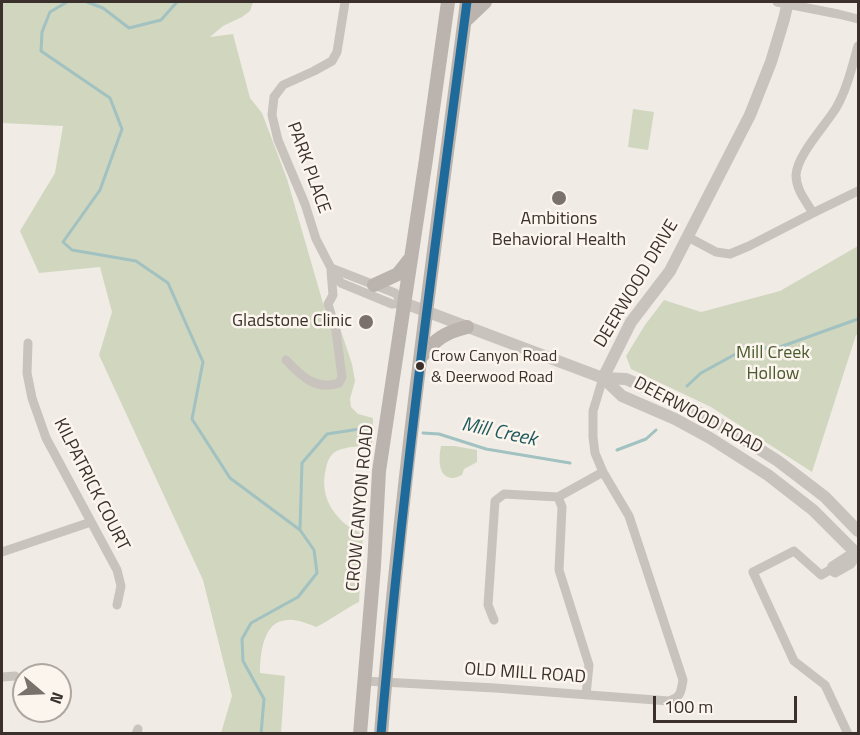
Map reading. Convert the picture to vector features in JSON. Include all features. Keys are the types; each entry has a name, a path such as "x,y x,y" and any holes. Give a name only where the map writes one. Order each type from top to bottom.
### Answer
{"main road":[{"name":"CROW CANYON ROAD","path":"360,734 374,566 379,471 448,2"},
{"path":"381,734 420,359 467,2"},
{"path":"465,21 485,2"},
{"path":"374,285 398,274 411,259"},
{"path":"420,359 442,336 467,327"}],"street":[{"name":"PARK PLACE","path":"345,2 337,52 332,61 283,84 274,98 272,115 278,140 305,204 316,239 341,283 392,304 404,303"},
{"path":"784,2 858,20"},
{"name":"DEERWOOD DRIVE","path":"681,693 683,680 629,516 603,472 596,453 593,437 593,411 603,378 631,322 670,271 750,115 771,62 784,20 784,2"},
{"path":"813,213 798,189 796,175 800,160 837,106 846,86 858,46"},
{"path":"688,237 716,252 730,254 858,191"},
{"path":"286,360 298,373 318,385 339,383 342,377 336,331 328,304 333,295 331,268 395,293 404,303"},
{"name":"DEERWOOD ROAD","path":"404,303 603,378 626,379 683,404 778,461 825,496 858,531"},
{"name":"KILPATRICK COURT","path":"28,343 27,373 32,398 46,438 117,570 122,586 117,605"},
{"name":"DEERWOOD ROAD","path":"603,378 622,396 675,419 768,475 813,510 857,555"},
{"path":"494,620 488,605 495,501 504,494 558,497 603,472"},
{"path":"558,497 562,507 559,570 589,665 586,695"},
{"path":"2,552 91,522"},
{"path":"848,734 825,685 794,661 753,572 794,551 821,575 849,555 857,555"},
{"name":"OLD MILL ROAD","path":"364,681 669,701 676,699 681,693"}],"green space":[{"path":"2,2 253,2 250,11 223,26 210,37 233,34 250,98 262,113 287,179 325,310 339,325 352,364 355,381 350,399 351,407 358,414 373,418 372,447 348,448 335,452 328,461 324,482 328,502 335,514 345,524 363,534 359,602 316,627 295,620 280,621 268,632 262,648 260,673 285,676 281,733 221,733 232,696 203,580 99,355 112,312 100,267 39,273 20,231 55,173 63,126 3,123"},
{"path":"633,109 654,112 648,150 628,147"},
{"name":"Mill Creek Hollow","path":"858,246 858,334 812,472 711,407 631,369 626,356 664,300 701,312 780,291"},
{"path":"441,446 477,450 477,462 464,469 462,475 447,477 440,465"}],"waterway":[{"path":"67,2 50,12 42,32 41,51 110,98 122,129 100,190 63,242 72,250 136,261 168,283 203,362 192,419 230,478 300,530 314,550 317,573 298,597 251,623 242,639 243,661 264,699 261,734"},
{"path":"87,2 103,8 129,28 161,20 177,2"},
{"name":"Mill Creek","path":"687,386 701,373 743,350 780,347 858,319"},
{"name":"Mill Creek","path":"300,529 302,463 327,434 373,428"},
{"name":"Mill Creek","path":"617,450 646,439 656,430"},
{"name":"Mill Creek","path":"423,433 439,434 486,449 570,463"}],"transit line":[{"path":"381,734 409,459 467,2"}],"place":[{"name":"Ambitions Behavioral Health","path":"559,198"},
{"name":"Gladstone Clinic","path":"366,322"},
{"name":"Crow Canyon Road & Deerwood Road","path":"420,366"}]}
